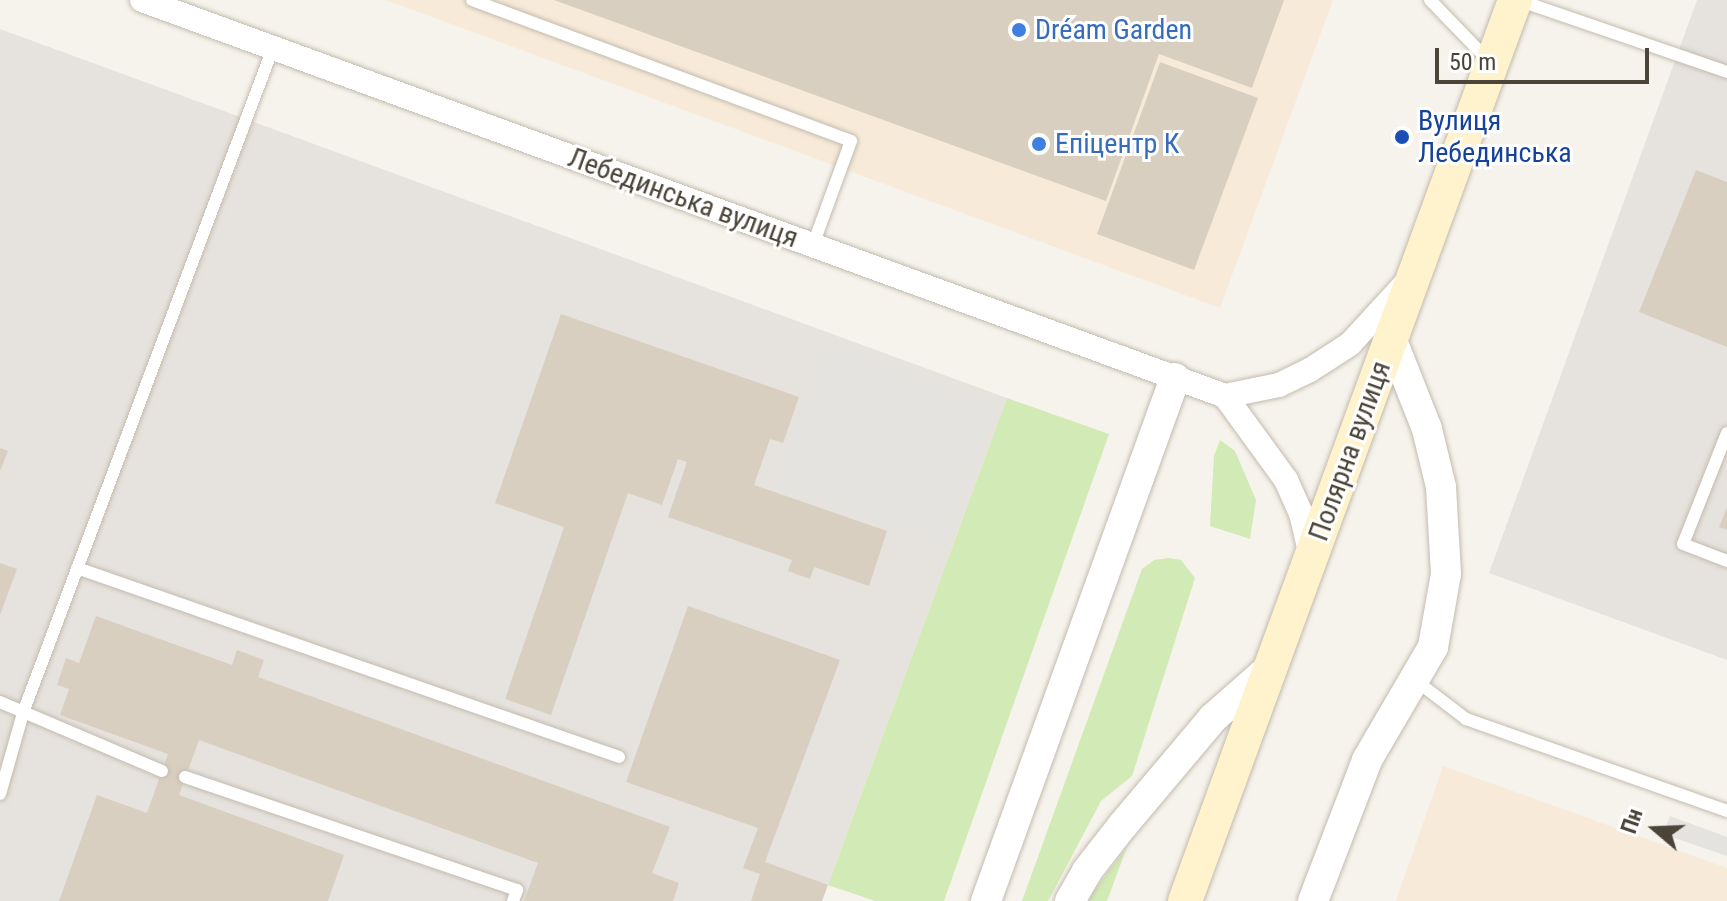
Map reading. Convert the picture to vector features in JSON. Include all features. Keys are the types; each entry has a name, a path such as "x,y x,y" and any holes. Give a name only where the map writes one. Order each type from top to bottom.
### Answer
{"main road":[{"name":"Полярна вулиця","path":"1185,901 1517,0"}],"street":[{"name":"Лебединська вулиця","path":"142,0 1225,396"},
{"path":"1311,556 1301,513 1286,480 1225,396 1279,385 1310,370 1350,344 1414,274"},
{"path":"1313,901 1367,760 1433,647 1439,625 1446,574 1444,516 1427,429 1391,338"},
{"path":"986,901 1175,378"},
{"path":"1070,901 1087,871 1213,718 1271,667"}],"lane":[{"path":"472,0 851,141 813,245"},
{"path":"1430,0 1492,64"},
{"path":"1517,0 1727,72"},
{"path":"0,794 24,710 273,48"},
{"path":"1727,433 1683,544 1727,561"},
{"path":"77,568 619,757"},
{"path":"1415,680 1466,719 1727,811"},
{"path":"0,702 162,771"},
{"path":"185,777 517,890 513,901"}],"shaded area":[{"path":"386,0 1333,0 1220,308"},
{"path":"1697,0 1727,0 1727,660 1489,573"},
{"path":"0,29 1007,398 822,901 0,901"},
{"path":"824,343 996,404 946,546 774,485"},
{"path":"1443,766 1727,868 1727,901 1396,901"},
{"path":"1670,816 1727,837 1727,856 1663,834"}],"green space":[{"path":"1007,398 1109,434 944,901 875,901 828,885"},
{"path":"1220,440 1235,451 1256,500 1250,539 1210,526 1214,456"},
{"path":"1154,560 1181,560 1195,578 1132,776 1101,801 1048,901 1022,901 1142,569"},
{"path":"1127,847 1107,901 1087,901 1090,896"}],"building":[{"name":"Епіцентр К","path":"554,0 1284,0 1252,88 1159,54 1106,201"},
{"path":"1160,62 1258,98 1194,270 1097,234"},
{"path":"1696,170 1727,182 1727,347 1639,312"},
{"path":"561,314 799,397 783,443 770,439 754,485 887,531 869,586 814,567 810,579 788,571 792,560 668,517 687,462 678,459 662,505 628,493 551,715 505,699 564,527 495,503"},
{"path":"0,448 8,451 0,471"},
{"path":"1727,507 1727,530 1719,527"},
{"path":"0,563 17,569 0,615"},
{"path":"688,606 840,660 765,862 828,885 822,901 751,901 760,874 743,868 758,828 626,782"},
{"path":"96,616 232,665 237,650 264,660 258,677 670,827 652,873 679,883 673,901 524,901 538,863 199,740 179,795 344,855 328,901 59,901 97,795 147,813 168,754 60,715 69,689 57,685 66,658 79,663"}],"place":[{"name":"Dréam Garden","path":"1019,30"},
{"name":"Вулиця Лебединська","path":"1402,137"},
{"name":"Епіцентр К","path":"1039,144"}]}
